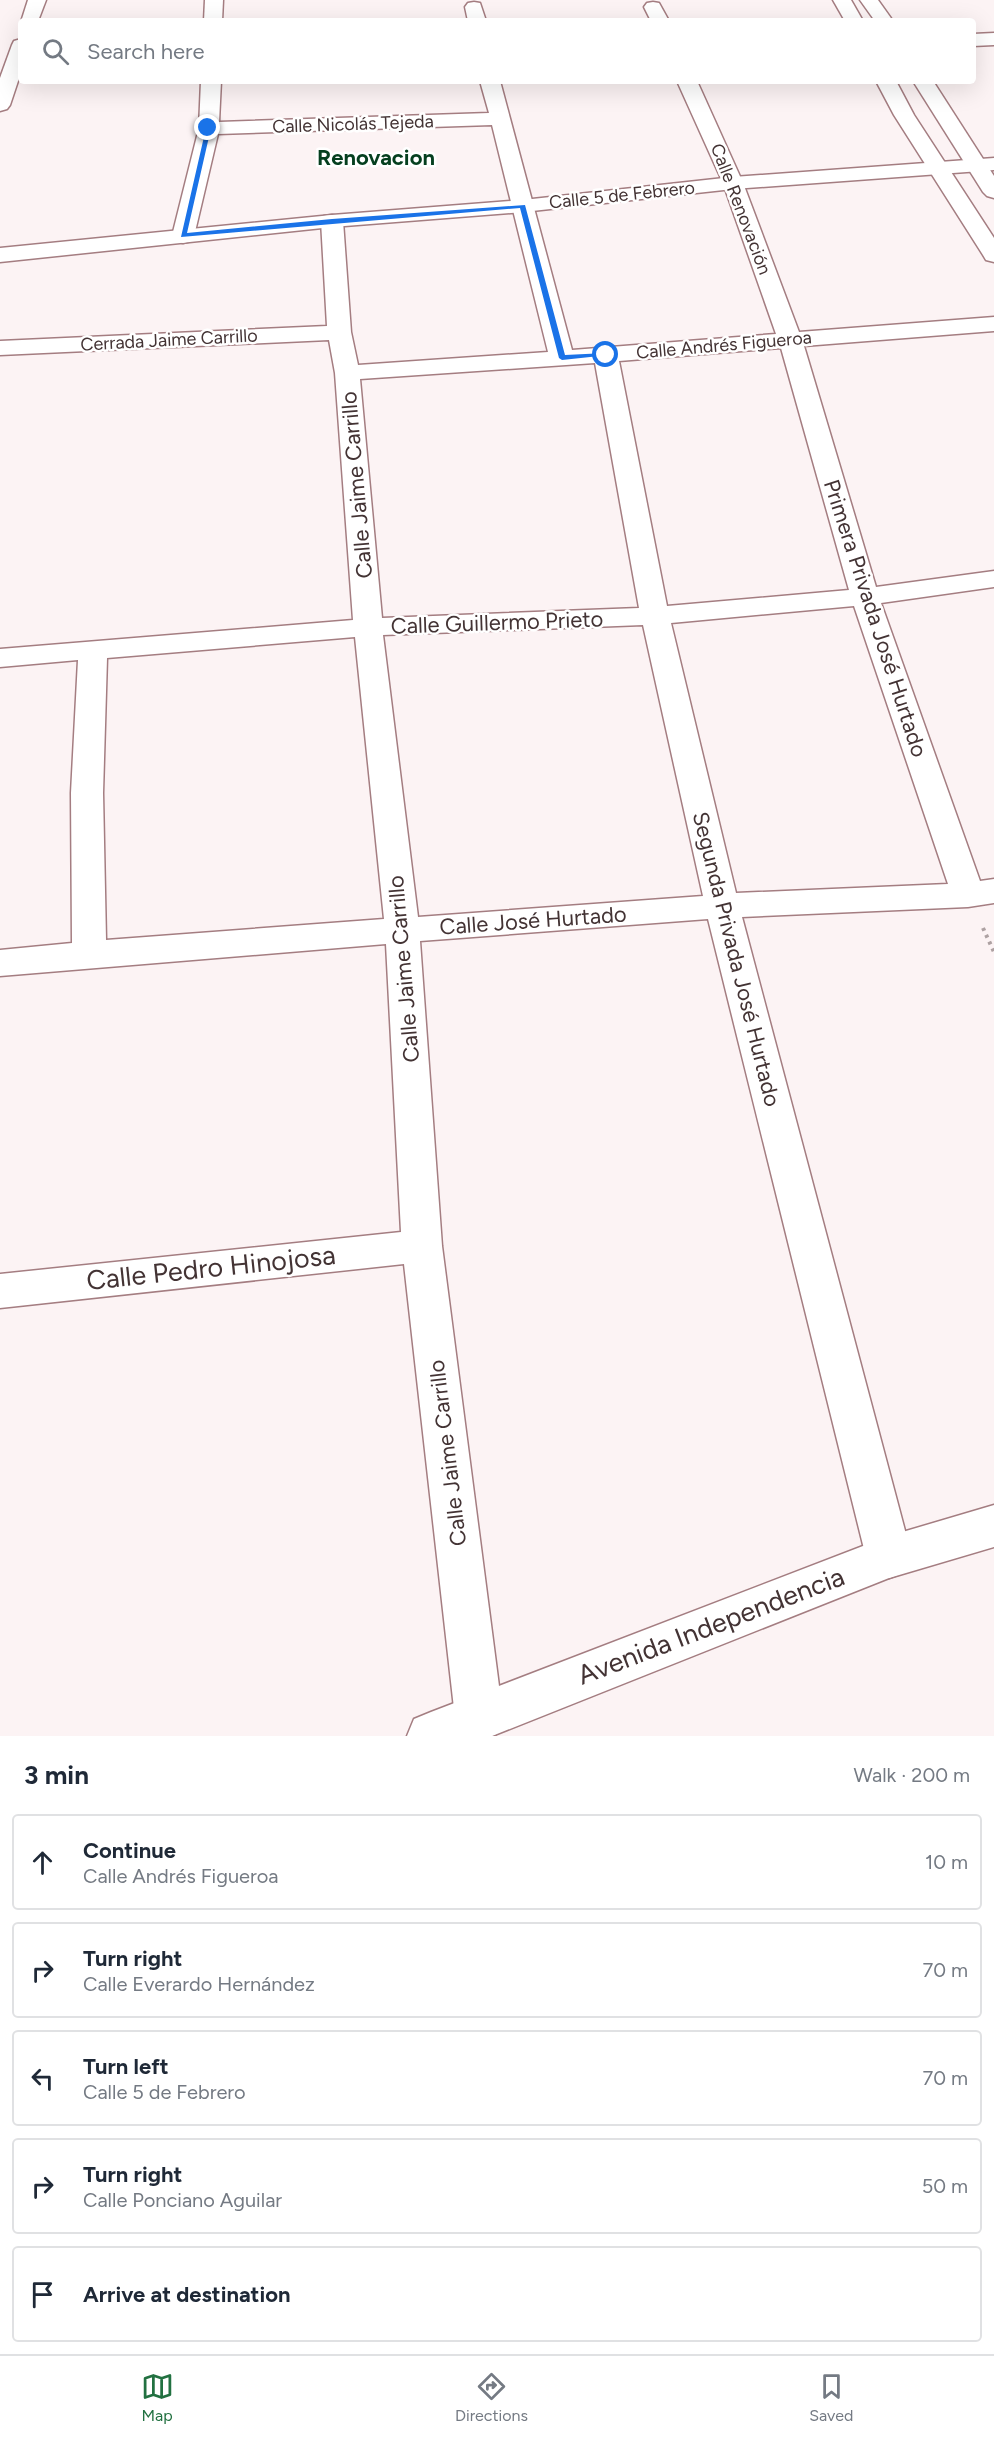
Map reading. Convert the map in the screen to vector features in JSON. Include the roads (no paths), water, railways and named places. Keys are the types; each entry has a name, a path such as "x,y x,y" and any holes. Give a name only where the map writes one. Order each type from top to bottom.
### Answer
{"street":[{"path":"30,18 37,0"},
{"path":"213,18 214,0"},
{"path":"842,0 852,18"},
{"path":"869,0 882,18"},
{"path":"976,40 994,39"},
{"path":"0,105 18,54"},
{"path":"183,236 208,128 211,84"},
{"path":"491,84 562,358"},
{"name":"Calle Renovación","path":"688,84 733,183 790,339"},
{"path":"888,84 937,167 994,255"},
{"path":"926,84 985,165 994,192"},
{"name":"Calle Nicolás Tejeda","path":"208,128 498,119"},
{"name":"Calle 5 de Febrero","path":"0,255 332,221 523,206 733,183 985,165"},
{"name":"Calle Jaime Carrillo","path":"332,221 339,332 347,373 368,627 402,929 422,1246 479,1717"},
{"name":"Calle Andrés Figueroa","path":"347,373 994,324"},
{"name":"Cerrada Jaime Carrillo","path":"0,348 339,332"},
{"name":"Primera Privada José Hurtado","path":"790,339 865,597 981,893"},
{"name":"Segunda Privada José Hurtado","path":"606,355 655,616 722,906 889,1557"},
{"name":"Calle Guillermo Prieto","path":"0,658 368,627 655,616 865,597 994,579"},
{"path":"88,954 87,793 93,650"},
{"name":"Calle José Hurtado","path":"0,963 402,929 722,906 981,893"},
{"name":"Calle Pedro Hinojosa","path":"0,1291 422,1246"},
{"name":"Avenida Independencia","path":"431,1736 889,1557 994,1526"}],"district":[{"name":"Renovacion","path":"376,157"}]}
